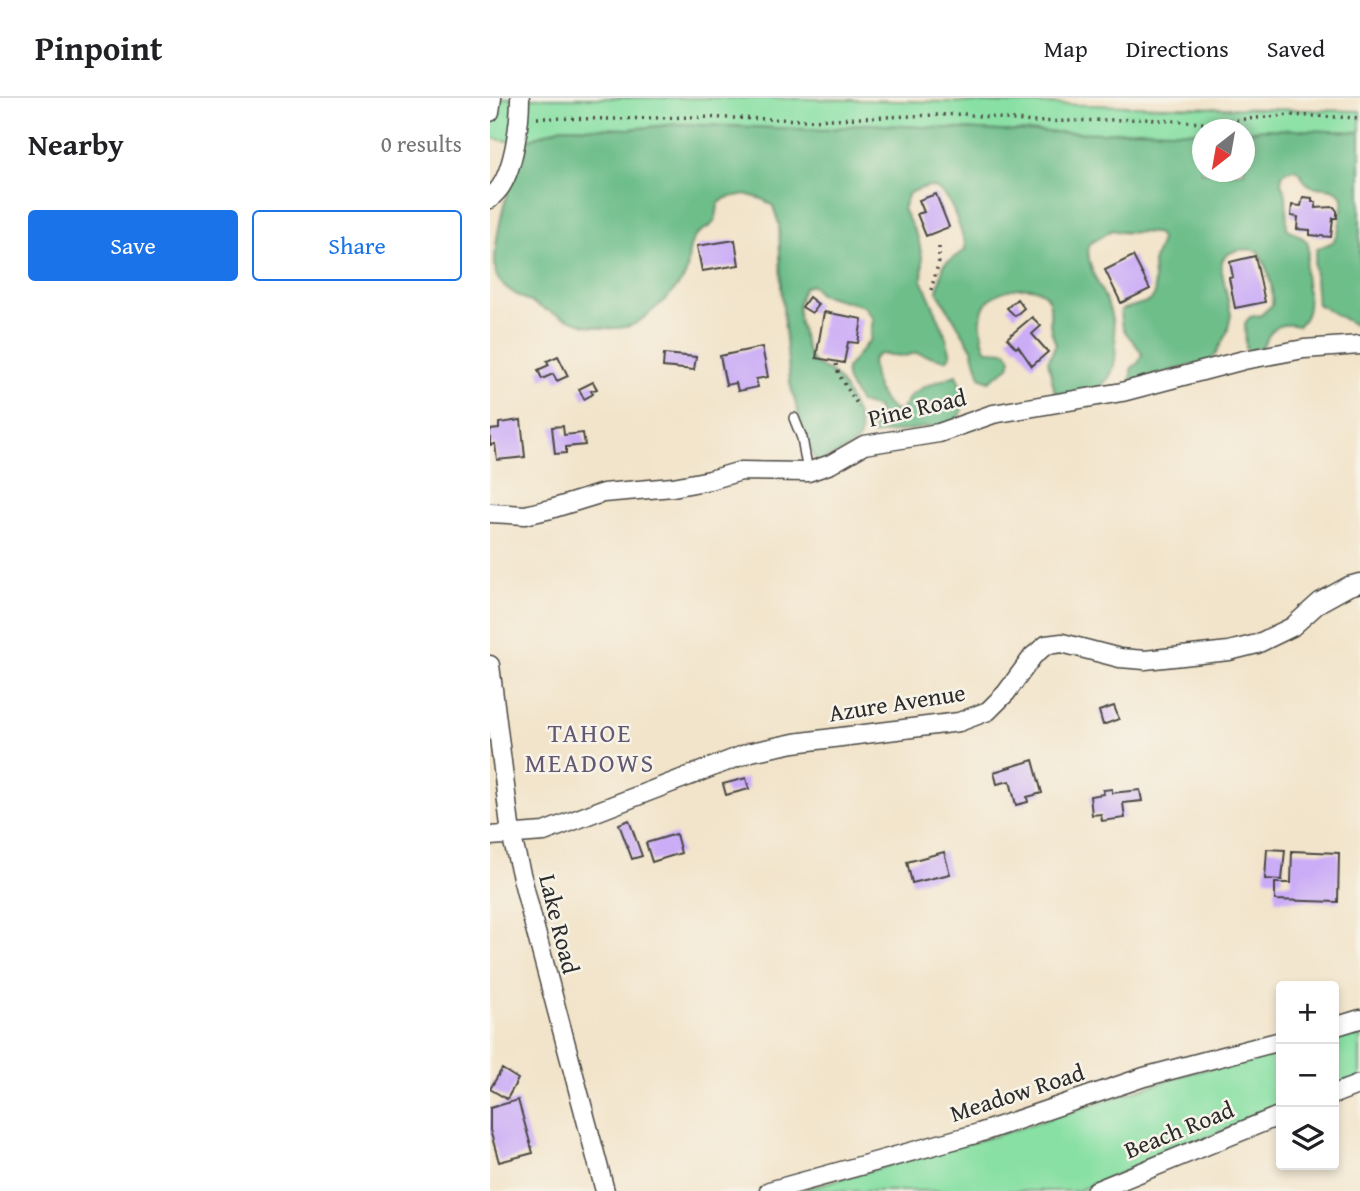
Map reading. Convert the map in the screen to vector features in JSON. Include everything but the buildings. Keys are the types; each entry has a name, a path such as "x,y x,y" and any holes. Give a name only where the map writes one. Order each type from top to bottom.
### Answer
{"street":[{"path":"490,112 492,98"},
{"path":"490,198 502,185 508,169 520,117 520,98"},
{"path":"490,188 490,198"},
{"name":"Pine Road","path":"490,513 537,513 603,493 673,486 741,471 808,472 831,464 864,444 939,433 993,414 1132,390 1244,360 1304,349 1360,345"},
{"name":"Azure Avenue","path":"490,836 544,832 751,752 793,743 959,723 988,711 1006,693 1033,656 1046,645 1062,643 1120,658 1145,660 1229,651 1257,644 1292,627 1320,603 1349,586 1360,583"},
{"name":"Lake Road","path":"490,665 512,834 536,935 606,1191"},
{"path":"1339,1025 1360,1019"},
{"name":"Meadow Road","path":"769,1191 979,1133 1144,1077 1276,1042"},
{"path":"1339,1092 1360,1084"},
{"name":"Beach Road","path":"1095,1191 1276,1117"}],"lane":[{"path":"794,418 802,438 808,472"}],"path":[{"path":"520,117 808,120 963,114 1032,122 1144,119 1202,124 1279,116 1360,118"},
{"path":"931,290 939,261 939,244"},
{"path":"835,364 859,407"}],"green space":[{"path":"490,98 763,98 1360,111 1360,132 1255,130 1255,119 1192,119 1192,132 999,131 864,124 825,130 678,124 630,129 562,127 520,143 490,138"},
{"path":"678,124 825,130 864,124 999,131 1192,132 1192,182 1255,182 1255,130 1360,132 1360,328 1317,304 1314,264 1317,249 1333,242 1339,230 1343,198 1333,189 1309,185 1295,169 1282,175 1281,183 1286,195 1287,228 1302,237 1308,245 1305,270 1308,308 1298,326 1279,326 1268,336 1262,348 1250,351 1246,349 1245,323 1250,317 1261,315 1272,305 1272,291 1258,251 1235,251 1225,256 1222,261 1231,315 1227,333 1212,360 1131,381 1131,369 1139,362 1142,354 1124,330 1120,318 1121,310 1150,301 1155,294 1153,263 1161,240 1158,234 1112,230 1089,244 1088,253 1092,270 1110,311 1115,334 1115,359 1108,379 1100,386 1088,390 1055,393 1048,361 1056,344 1051,328 1049,302 1041,291 1018,288 995,295 982,311 982,335 987,350 1006,351 1011,358 1009,367 989,381 980,377 972,349 937,291 944,264 965,250 960,228 944,195 931,187 923,188 909,193 903,209 918,238 923,261 922,280 944,331 951,355 946,360 916,353 904,356 879,354 872,360 874,375 882,398 900,412 911,395 926,386 956,375 963,402 960,415 950,424 873,435 871,433 880,419 878,408 860,403 846,379 846,369 870,340 873,319 864,306 819,294 812,285 804,287 798,308 807,350 814,363 834,375 843,387 857,416 860,433 859,439 851,447 816,462 803,430 790,383 781,287 779,224 773,206 762,199 745,194 726,198 718,204 715,220 697,235 691,244 685,276 680,284 649,313 630,326 596,327 563,317 516,294 503,285 496,274 499,227 520,143 562,127 630,129"},
{"path":"1360,1029 1360,1078 1339,1086 1339,1044 1339,1035"},
{"path":"1276,1051 1276,1109 1077,1191 797,1191 998,1135 1184,1075"}],"district":[{"name":"TAHOE MEADOWS","path":"590,748"}]}
